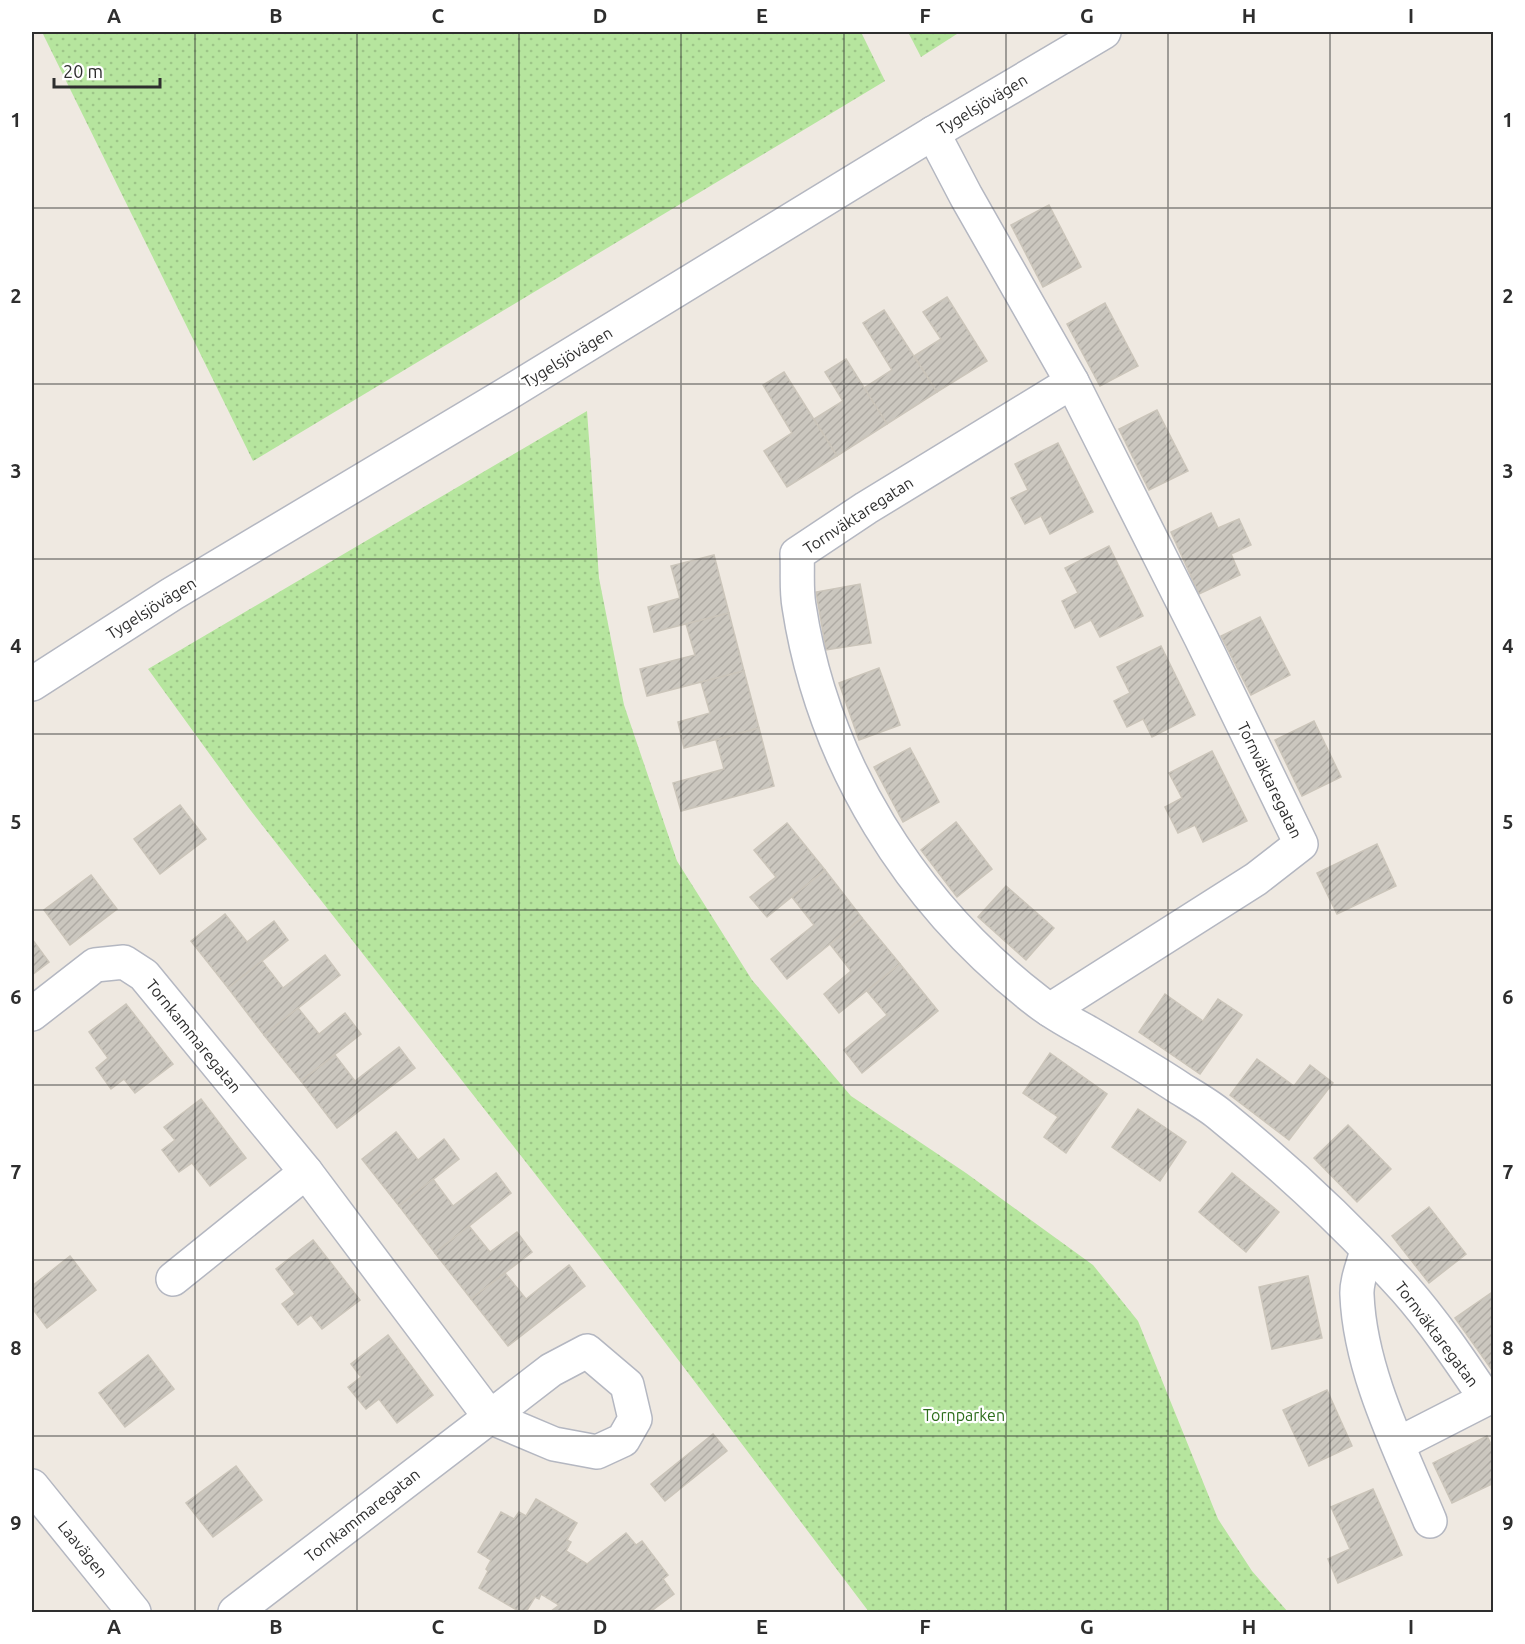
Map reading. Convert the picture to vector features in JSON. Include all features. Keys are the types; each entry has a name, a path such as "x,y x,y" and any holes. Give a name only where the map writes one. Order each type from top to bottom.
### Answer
{"street":[{"name":"Tygelsjövägen","path":"32,684 172,594 515,389 933,133 1104,32"},
{"name":"Tornväktaregatan","path":"933,133 966,196 1072,382 1201,638 1301,844 1256,879 1050,1010"},
{"name":"Tornväktaregatan","path":"1072,382 866,508 797,554 798,604 817,688 836,744 860,791 883,832 932,902 994,965 1050,1010 1217,1112 1325,1205 1407,1291 1486,1399 1398,1444"},
{"name":"Tornkammaregatan","path":"32,1014 95,965 124,962 144,975 306,1172 490,1417 235,1612"},
{"path":"173,1279 306,1172"},
{"path":"1367,1250 1356,1292 1366,1357 1381,1404 1430,1521"},
{"name":"Laavägen","path":"32,1486 134,1612"}],"green space":[{"path":"42,32 861,32 885,81 253,461"},
{"path":"908,32 960,32 921,57"},
{"name":"Tornparken","path":"587,411 599,578 624,705 677,861 752,980 851,1096 966,1173 1093,1265 1138,1321 1218,1519 1252,1571 1288,1612 869,1612 611,1271 248,807 148,669"}],"building":[{"path":"1049,205 1081,267 1043,287 1011,225"},
{"path":"947,297 987,361 937,392 914,356 941,339 923,312"},
{"path":"1105,303 1138,366 1100,386 1067,324"},
{"path":"884,310 937,392 887,424 864,388 892,370 863,323"},
{"path":"846,359 887,424 837,456 814,419 843,401 825,372"},
{"path":"784,372 837,456 787,487 764,451 792,433 763,385"},
{"path":"1157,410 1188,471 1149,490 1119,429"},
{"path":"1058,443 1093,512 1050,534 1041,516 1025,524 1011,498 1028,490 1015,464"},
{"path":"1211,513 1218,528 1239,519 1251,545 1231,554 1240,575 1199,594 1171,532"},
{"path":"1109,546 1143,616 1100,637 1091,620 1075,628 1062,601 1078,593 1065,568"},
{"path":"714,555 729,613 654,632 648,607 680,598 671,566"},
{"path":"860,584 871,643 826,650 816,592"},
{"path":"729,613 744,671 647,696 640,669 695,655 686,624"},
{"path":"1260,617 1290,675 1251,695 1221,636"},
{"path":"1161,646 1195,715 1152,737 1143,719 1127,727 1114,701 1130,693 1117,667"},
{"path":"879,668 900,725 859,740 839,683"},
{"path":"744,671 759,728 684,748 678,722 710,713 701,682"},
{"path":"1314,721 1341,777 1302,796 1275,740"},
{"path":"759,728 774,786 681,811 673,783 724,769 716,740"},
{"path":"910,748 939,802 903,822 874,767"},
{"path":"1212,751 1247,821 1203,842 1195,825 1178,833 1165,807 1182,798 1169,773"},
{"path":"180,805 206,839 160,874 134,839"},
{"path":"956,822 992,869 957,897 921,850"},
{"path":"787,823 825,870 767,917 750,897 776,877 754,850"},
{"path":"1377,844 1396,886 1337,914 1317,873"},
{"path":"825,870 862,918 787,979 771,959 814,925 792,897"},
{"path":"91,875 117,909 70,945 44,910"},
{"path":"1006,886 1054,928 1026,960 978,917"},
{"path":"225,914 247,942 274,921 288,940 228,988 191,941"},
{"path":"862,918 900,964 839,1013 824,994 851,971 830,944"},
{"path":"32,939 49,962 32,975"},
{"path":"325,955 340,975 264,1035 228,988 262,961 283,988"},
{"path":"900,964 938,1011 862,1073 844,1050 887,1015 867,991"},
{"path":"1165,994 1203,1021 1218,999 1242,1015 1200,1074 1139,1032"},
{"path":"126,1004 173,1064 135,1093 124,1079 111,1089 96,1068 108,1058 89,1032"},
{"path":"298,1008 319,1034 345,1013 361,1034 301,1081 264,1035"},
{"path":"399,1047 415,1068 337,1128 301,1081 335,1055 355,1081"},
{"path":"1050,1053 1107,1094 1066,1153 1044,1137 1058,1117 1023,1093"},
{"path":"1257,1059 1294,1086 1310,1065 1333,1083 1289,1140 1230,1095"},
{"path":"201,1099 246,1158 210,1186 192,1163 179,1172 162,1150 175,1140 164,1127"},
{"path":"1138,1109 1186,1142 1160,1181 1112,1147"},
{"path":"1348,1125 1391,1169 1357,1202 1314,1158"},
{"path":"396,1132 418,1160 444,1139 459,1159 399,1206 362,1159"},
{"path":"496,1173 511,1193 435,1253 399,1206 433,1179 453,1206"},
{"path":"1232,1173 1279,1212 1246,1252 1199,1212"},
{"path":"1429,1207 1466,1254 1429,1283 1392,1236"},
{"path":"469,1226 490,1252 517,1232 532,1252 471,1299 435,1253"},
{"path":"313,1240 360,1300 322,1329 311,1315 298,1325 282,1304 295,1294 276,1269"},
{"path":"70,1256 96,1290 47,1328 32,1308 32,1286"},
{"path":"569,1265 585,1286 508,1346 471,1299 505,1273 526,1299"},
{"path":"1308,1276 1322,1338 1272,1349 1259,1287"},
{"path":"1494,1291 1494,1373 1455,1318"},
{"path":"388,1335 433,1395 397,1423 379,1399 366,1409 348,1387 361,1377 351,1364"},
{"path":"148,1355 174,1389 125,1427 99,1393"},
{"path":"1327,1390 1352,1446 1309,1466 1283,1410"},
{"path":"713,1434 727,1451 665,1501 651,1484"},
{"path":"1487,1436 1494,1450 1494,1483 1452,1503 1433,1463"},
{"path":"236,1466 262,1500 213,1537 186,1503"},
{"path":"1373,1489 1402,1555 1338,1583 1328,1559 1350,1549 1331,1507"},
{"path":"536,1499 577,1523 567,1540 571,1542 566,1551 587,1564 626,1533 636,1545 642,1541 668,1575 663,1579 674,1594 650,1612 550,1612 559,1605 541,1594 539,1599 535,1597 526,1612 520,1612 479,1588 491,1560 478,1552 501,1512 514,1519 519,1512 526,1516"}]}
